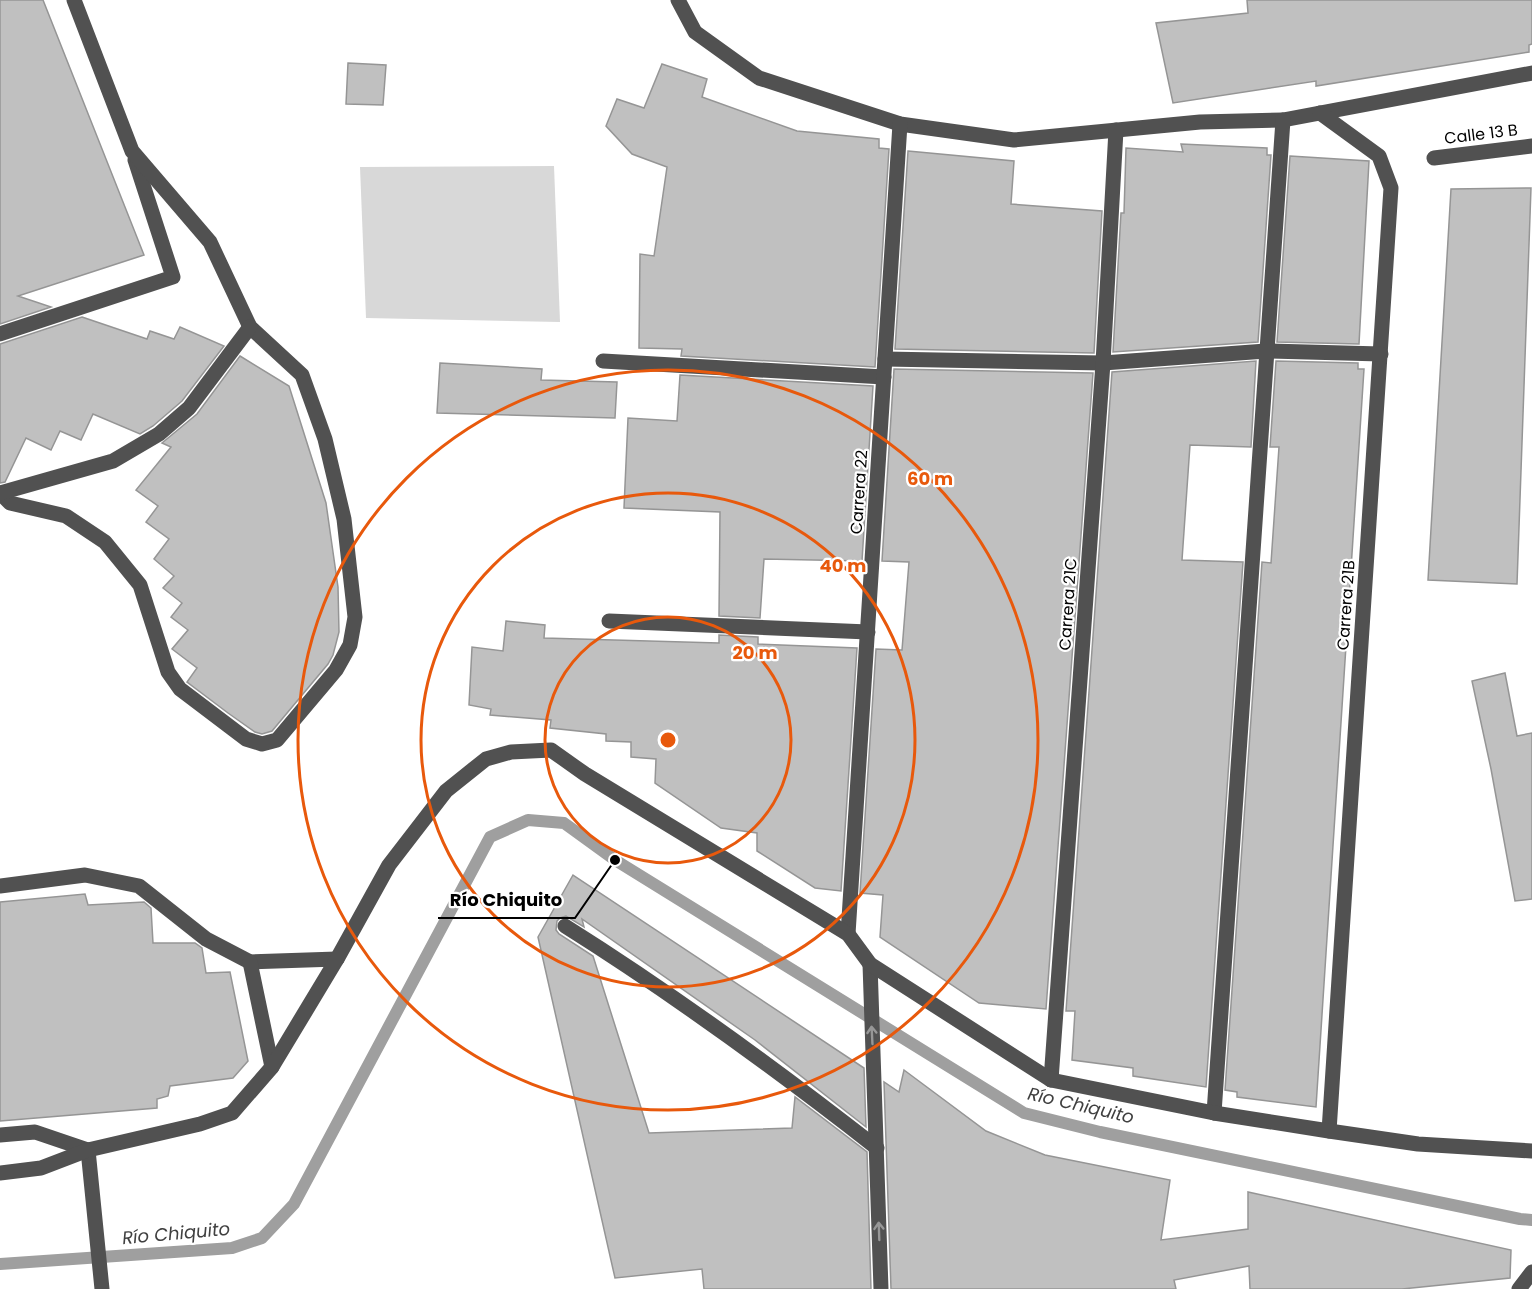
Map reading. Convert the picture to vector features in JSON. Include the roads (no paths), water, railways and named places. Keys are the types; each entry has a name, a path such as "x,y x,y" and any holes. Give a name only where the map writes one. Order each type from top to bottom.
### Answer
{"street":[{"path":"0,334 173,277 132,151 74,0"},
{"path":"678,0 695,32 759,78 900,124 1014,140 1200,122 1284,120 1532,73"},
{"name":"Carrera 21B","path":"1320,113 1379,156 1391,188 1329,1131"},
{"path":"1214,1113 1284,120"},
{"name":"Carrera 22","path":"848,934 900,124"},
{"name":"Carrera 21C","path":"1051,1080 1103,363 1116,130"},
{"name":"Calle 13 B","path":"1434,158 1532,146"},
{"path":"132,151 210,242 250,327 302,375 326,440 346,530 355,616 350,645 336,670 277,740 262,744 246,739 180,689 168,672 140,585 105,542 66,516 10,503 0,493 112,461 159,434 189,408 250,327"},
{"path":"885,359 1103,363 1266,351 1381,354"},
{"path":"603,361 884,377"},
{"path":"609,621 868,632"},
{"path":"0,1173 41,1168 88,1150 200,1124 232,1113 272,1067 337,959 389,865 446,791 486,759 511,752 551,750 585,774 848,934 870,964 1051,1080 1214,1113 1329,1131 1418,1144 1532,1151"},
{"path":"0,886 85,875 139,886 206,939 250,962 337,959"},
{"path":"565,926 629,966 778,1070 877,1148"},
{"path":"250,962 272,1067"},
{"path":"870,964 881,1289"},
{"path":"0,1135 35,1132 88,1150"},
{"path":"88,1150 102,1289"},
{"path":"1519,1289 1532,1272"}],"waterway":[{"name":"Río Chiquito","path":"0,1264 232,1248 262,1238 294,1204 490,837 528,820 564,823 615,860 1024,1113 1100,1132 1532,1220"}],"place":[{"name":"Río Chiquito","path":"615,860"}]}
